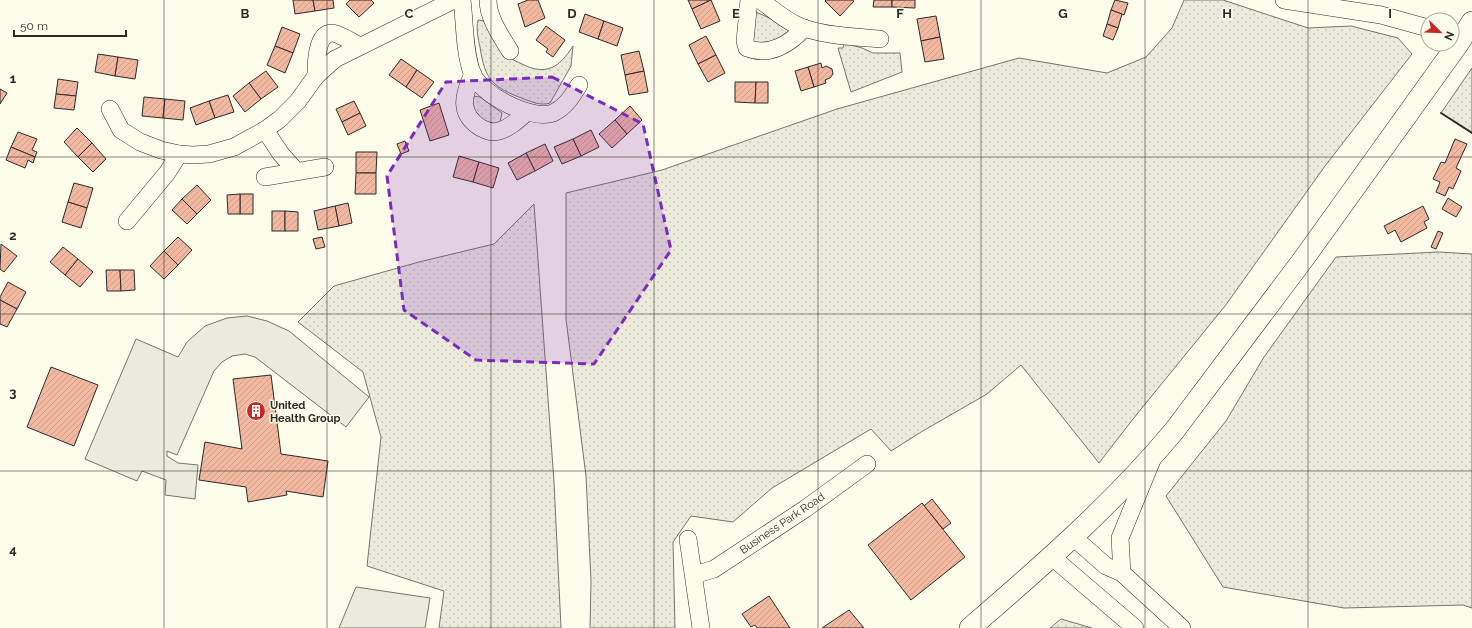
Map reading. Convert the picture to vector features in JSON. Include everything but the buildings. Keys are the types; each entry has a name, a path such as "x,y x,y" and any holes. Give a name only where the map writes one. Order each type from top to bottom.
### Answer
{"main road":[{"path":"1460,36 1472,22"},
{"path":"970,628 1052,557 1155,454 1302,261 1448,52"}],"street":[{"path":"749,0 745,42 747,48 754,51 776,49 795,39 804,28"},
{"path":"760,0 787,20 804,28 844,36 880,39"},
{"path":"1284,0 1381,15 1420,26"},
{"path":"460,3 467,50 473,74 484,88 500,100 539,115 552,113 568,102 579,85"},
{"path":"110,109 120,130 140,142 161,150 179,154 209,154 234,147 265,130 280,119 298,101 316,76 335,59 360,46 460,3 488,3 497,29 510,51"},
{"path":"316,76 316,63 321,39 325,34 333,33 360,46"},
{"path":"473,74 466,88 464,99 465,111 470,120 478,126 488,132 499,131 509,126 528,112"},
{"path":"265,130 281,154 296,172"},
{"path":"128,221 167,173 179,154"},
{"path":"265,177 325,168"},
{"path":"1122,573 1120,538 1155,454"},
{"name":"Business Park Road","path":"694,575 714,569 805,509 867,464"},
{"path":"1073,537 1106,566 1122,573 1182,628"},
{"path":"688,539 701,628"},
{"path":"1052,557 1135,628"}],"highlighted area":[{"path":"552,77 643,124 671,250 594,364 476,360 404,310 387,176 446,82"}],"shaded area":[{"path":"1184,0 1223,0 1308,28 1351,26 1398,38 1412,54 1325,166 1225,306 1099,463 1021,365 987,394 891,451 871,429 772,488 733,522 691,516 673,542 675,628 590,628 591,581 586,476 566,319 566,193 662,170 837,109 1019,58 1107,73 1146,57 1172,28"},
{"path":"756,12 780,23 789,31 781,38 772,42 752,43"},
{"path":"478,20 484,21 511,59 531,68 545,69 557,65 568,54 573,46 571,66 550,103 540,104 513,95 497,86 492,81 484,67 477,27"},
{"path":"844,43 873,53 900,53 902,72 851,92 838,48 843,48"},
{"path":"1472,68 1472,133 1441,113"},
{"path":"473,96 480,97 502,113 500,122 496,126 487,126 475,114 471,101"},
{"path":"534,204 554,482 561,628 439,628 444,591 367,566 381,437 363,372 298,322 334,286 419,262 494,244"},
{"path":"1439,252 1472,254 1472,608 1463,605 1344,608 1223,587 1166,496 1226,421 1264,357 1336,257"},
{"path":"247,316 267,321 289,331 369,397 346,427 255,357 245,354 232,356 222,362 214,371 177,455 167,451 167,456 178,463 198,465 195,499 165,495 166,480 142,471 137,481 85,459 136,339 178,357 187,342 205,326 227,318"},
{"path":"356,587 430,598 425,628 339,628"},
{"path":"1061,619 1092,628 1050,628"}],"wall":[{"path":"1441,113 1472,133"}],"place":[{"name":"United Health Group","path":"256,411"}]}
